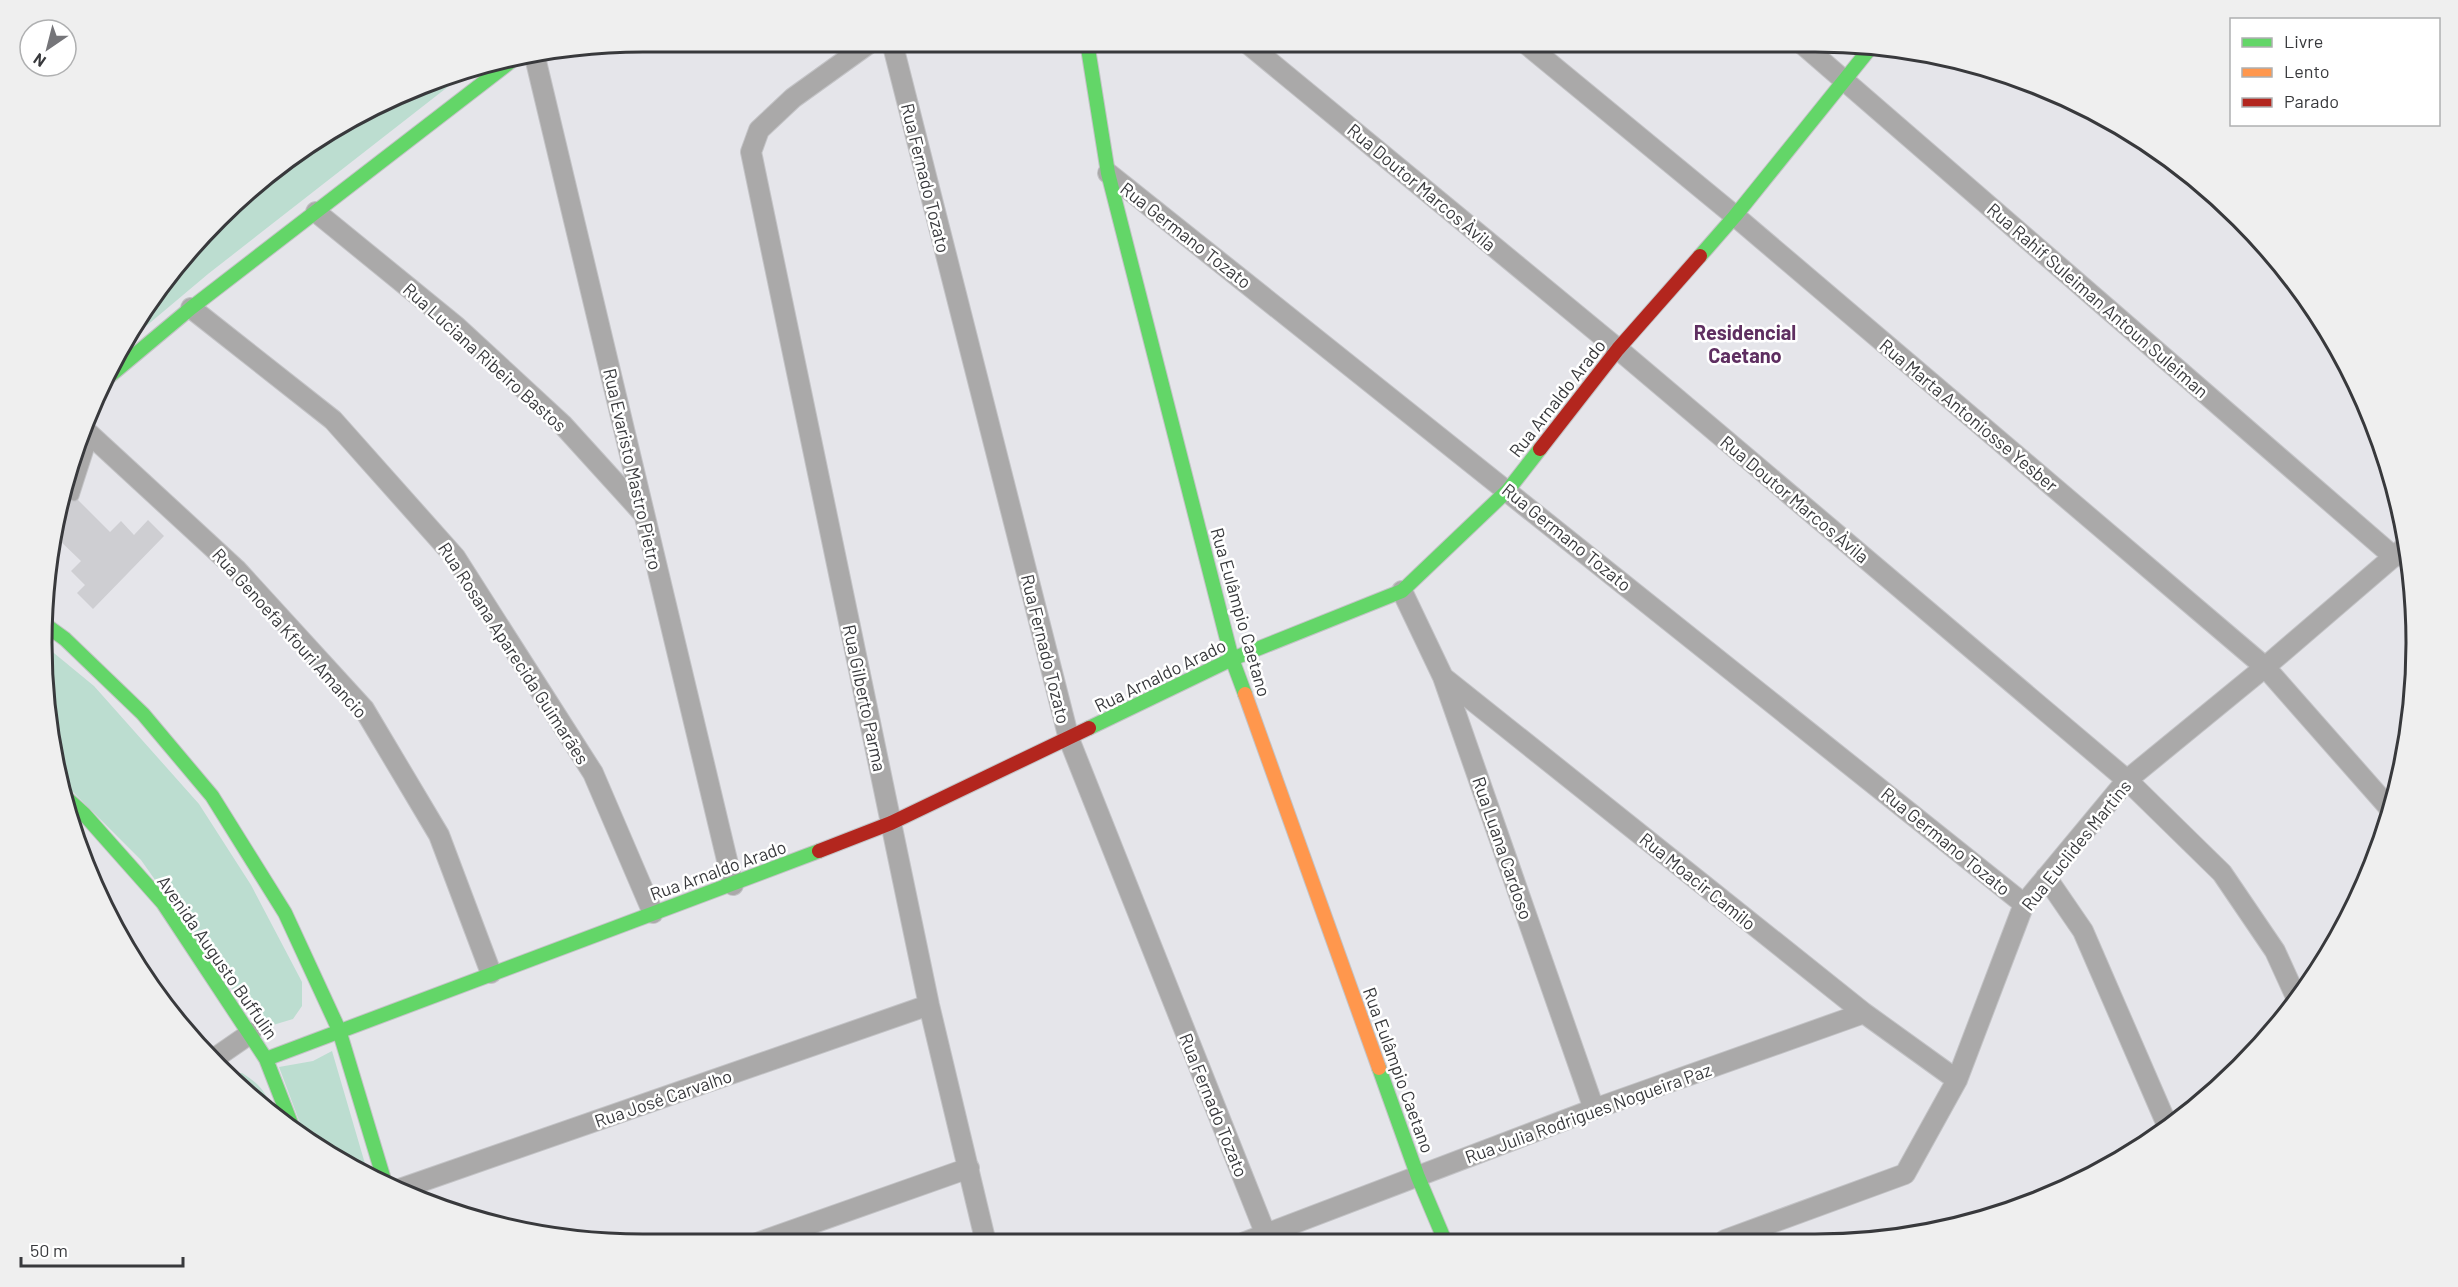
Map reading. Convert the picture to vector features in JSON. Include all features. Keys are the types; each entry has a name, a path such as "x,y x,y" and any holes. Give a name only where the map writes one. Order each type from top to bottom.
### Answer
{"street":[{"name":"Rua Gilberto Parma","path":"857,52 794,98 759,130 751,152 929,1005 984,1234"},
{"name":"Rua Fernado Tozato","path":"895,52 1068,739 1266,1234"},
{"name":"Rua Eulâmpio Caetano","path":"1089,52 1108,173 1232,659 1418,1177 1442,1234"},
{"name":"Rua Doutor Marcos Àvila","path":"1258,52 1618,349 2127,780 2222,873 2275,951 2293,990"},
{"name":"Rua Marta Antoniosse Yesber","path":"1536,52 1735,216 2265,667 2383,801"},
{"name":"Rua Rahif Suleiman Antoun Suleiman","path":"1812,52 2397,550"},
{"name":"Rua Arnaldo Arado","path":"266,1059 491,973 733,885 891,823 1232,659 1402,591 1508,490 1618,349 1735,216 1864,55"},
{"name":"Rua Evaristo Mastro Pietro","path":"536,63 733,885"},
{"path":"122,365 191,308 498,71"},
{"name":"Rua Germano Tozato","path":"1108,173 2024,904"},
{"name":"Rua Luciana Ribeiro Bastos","path":"316,212 457,327 562,424 643,513"},
{"name":"Rua Rosana Aparecida Guimarães","path":"191,308 333,420 455,557 592,773 653,913"},
{"name":"Rua Genoefa Kfouri Amancio","path":"91,435 236,569 364,709 439,835 491,973"},
{"name":"Rua Euclides Martins","path":"1741,1234 1905,1174 1957,1080 2024,904 2127,780 2398,554"},
{"name":"Rua Luana Cardoso","path":"1402,591 1443,677 1594,1109"},
{"path":"53,630 65,639 143,714 212,796 285,913 339,1030 382,1174"},
{"name":"Rua Moacir Camilo","path":"1443,677 1864,1013 1957,1080"},
{"name":"Avenida Augusto Buffulin","path":"76,807 163,903 266,1059 288,1115"},
{"path":"2046,877 2083,931 2165,1119"},
{"name":"Rua José Carvalho","path":"408,1186 929,1005"},
{"name":"Rua Julia Rodrigues Nogueira Paz","path":"1269,1234 1594,1109 1864,1013"},
{"path":"220,1055 251,1034"},
{"path":"783,1234 969,1168"}],"lane":[{"path":"74,496 81,463"}],"green space":[{"path":"449,86 208,274 144,327 199,254 254,199 284,175 315,152 382,113"},
{"path":"52,652 94,686 199,804 251,885 302,982 302,1006 293,1019 273,1025 254,1020 141,860 72,791 58,721"},
{"path":"332,1051 365,1165 300,1124 279,1067 313,1061"},
{"path":"239,1073 242,1073 255,1083 267,1099 254,1088"}],"building":[{"path":"72,494 110,532 121,521 134,535 148,520 164,536 93,609 77,593 85,585 71,571 81,561 62,542"}],"traffic: fast":[{"path":"1089,52 1108,173 1232,659 1245,694"},
{"path":"1700,256 1865,55"},
{"path":"122,365 191,308 498,71"},
{"path":"1089,728 1232,659 1402,591 1508,490 1540,449"},
{"path":"53,630 65,639 143,714 212,796 285,913 339,1030 382,1174"},
{"path":"76,807 163,903 266,1059 288,1115"},
{"path":"266,1059 819,851"},
{"path":"1379,1068 1418,1177 1442,1234"}],"traffic: slow":[{"path":"1245,694 1379,1068"}],"traffic: jam":[{"path":"1540,449 1618,349 1700,256"},
{"path":"819,851 891,823 1089,728"}],"district":[{"name":"Residencial Caetano","path":"1745,344"}]}
